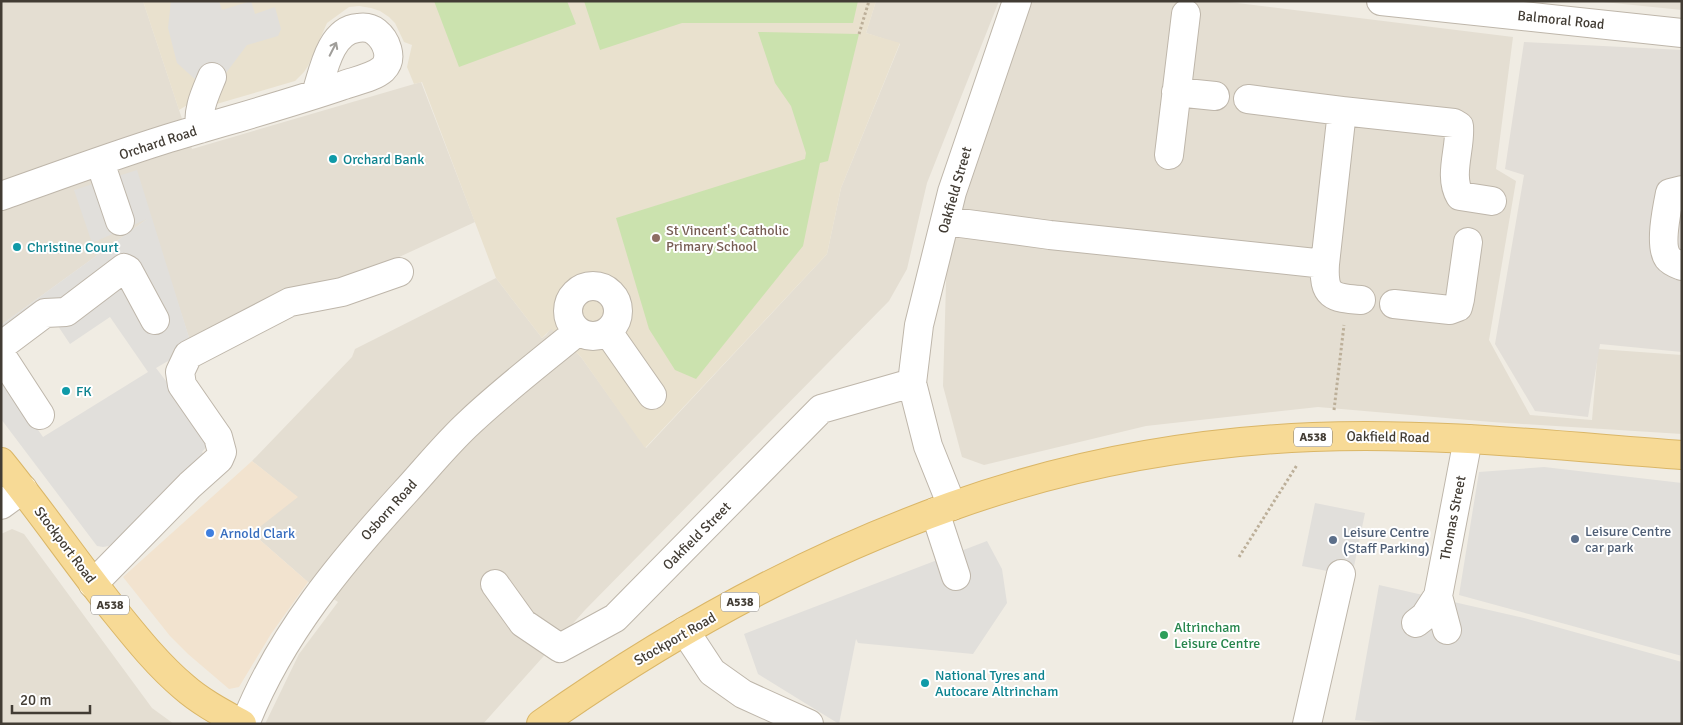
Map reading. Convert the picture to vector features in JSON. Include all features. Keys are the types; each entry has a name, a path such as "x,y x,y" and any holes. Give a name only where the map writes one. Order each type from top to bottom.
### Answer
{"main road":[{"name":"Oakfield Road","path":"943,509 1048,477 1127,459 1177,450 1266,440 1372,436 1468,439 1682,455"},
{"name":"Stockport Road","path":"1,462 93,584 139,641 163,667 184,688 244,724"},
{"name":"Stockport Road","path":"541,724 604,681 685,631 821,560 943,509"}],"street":[{"name":"Oakfield Street","path":"956,576 943,509 912,383 919,325 952,192 1017,1"},
{"name":"Balmoral Road","path":"1381,1 1682,33"},
{"path":"1169,155 1186,14"},
{"path":"200,129 198,118 201,104 212,77"},
{"path":"1176,92 1215,96"},
{"name":"Orchard Road","path":"1,196 200,129 316,94"},
{"path":"1248,100 1454,123 1459,126 1455,178 1456,190 1460,196 1492,201"},
{"path":"1342,111 1324,277 1330,294 1354,299"},
{"path":"100,162 120,221"},
{"path":"1682,190 1670,193 1665,232 1665,252 1669,260 1682,266"},
{"path":"945,221 1050,235 1325,264"},
{"path":"1394,304 1450,310 1458,307 1468,242"},
{"path":"1,346 45,313 66,312 124,268 128,270 155,320"},
{"path":"93,584 190,485 220,459 222,452 218,437 182,384 180,372 188,355 290,302 342,292 399,272"},
{"path":"590,285 600,286 610,291 615,298 618,308 618,318 614,325 608,332 600,336 590,337 578,332 570,322 567,308 573,294 580,288 590,285"},
{"name":"Osborn Road","path":"244,724 265,679 288,639 358,544 468,424 578,332"},
{"path":"608,332 652,395"},
{"path":"1,355 40,416"},
{"name":"Oakfield Street","path":"494,584 523,623 560,648 616,618 821,409 912,383"},
{"name":"Thomas Street","path":"1416,622 1425,616 1438,596 1468,439"},
{"path":"1,505 23,489"},
{"path":"1307,724 1341,574"},
{"name":"Thomas Street","path":"1438,596 1447,630"},
{"path":"685,631 712,672 743,694 769,716 809,724"}],"path":[{"path":"859,34 869,1"},
{"path":"1334,411 1354,299"},
{"path":"1239,557 1315,437"}],"shaded area":[{"path":"1,1 143,1 192,149 421,82 475,222 345,282 192,347 150,217 1,325"},
{"name":"St Vincent's Catholic Primary School","path":"143,1 876,1 866,33 900,43 841,188 827,254 645,448 581,357 551,329 542,338 496,278 422,82 414,84 407,67 412,45 404,42 395,23 389,17 371,8 349,7 327,23 308,66 295,81 213,105 189,104 179,110"},
{"path":"171,1 219,1 222,10 251,1 255,14 275,7 281,29 278,36 247,45 220,81 197,81 177,63 168,28"},
{"path":"876,1 999,1 927,183 907,269 889,301 585,610 483,724 265,724 299,654 338,602 308,582 251,532 297,497 252,461 352,357 355,349 496,278 542,338 551,328 581,357 646,448 827,254 841,188 900,44 866,33"},
{"path":"1028,1 1221,1 1513,37 1496,169 1516,181 1489,340 1530,415 1592,420 1598,349 1682,355 1682,434 1492,422 1318,407 1146,426 984,465 962,457 943,386 947,250"},
{"path":"1594,1 1682,1 1682,10"},
{"path":"1524,42 1682,50 1682,352 1600,344 1588,417 1535,411 1495,344 1524,175 1505,169"},
{"path":"137,170 192,347 156,368 212,441 202,452 208,460 109,546 103,547 97,546 1,419 1,377 43,437 148,372 110,317 70,344 56,323 1,334 1,325 147,219 92,243 74,190"},
{"path":"252,461 298,497 252,533 308,582 271,634 239,687 229,689 170,636 123,577"},
{"name":"Leisure Centre car park","path":"1544,467 1682,483 1682,656 1459,595 1479,472"},
{"name":"Leisure Centre (Staff Parking)","path":"1315,503 1365,513 1352,576 1302,566"},
{"path":"12,529 24,534 152,708 174,724 1,724 1,534"},
{"path":"987,541 1002,569 1007,603 973,654 858,643 856,639 839,724 758,674 744,634"},
{"path":"1379,585 1524,618 1682,662 1682,724 1399,724 1355,720"}],"green space":[{"path":"434,1 567,1 576,24 459,67"},
{"path":"584,1 858,1 853,23 682,23 600,50"},
{"path":"758,32 859,34 828,161 820,163 803,246 696,379 675,370 649,329 616,218 805,159 806,153 791,106 775,83"}],"place":[{"name":"Orchard Bank","path":"333,159"},
{"name":"St Vincent's Catholic Primary School","path":"656,238"},
{"name":"Christine Court","path":"17,247"},
{"name":"FK","path":"66,391"},
{"name":"Arnold Clark","path":"210,533"},
{"name":"Leisure Centre car park","path":"1575,539"},
{"name":"Leisure Centre (Staff Parking)","path":"1333,540"},
{"name":"Altrincham Leisure Centre","path":"1164,635"},
{"name":"National Tyres and Autocare Altrincham","path":"925,683"}]}
